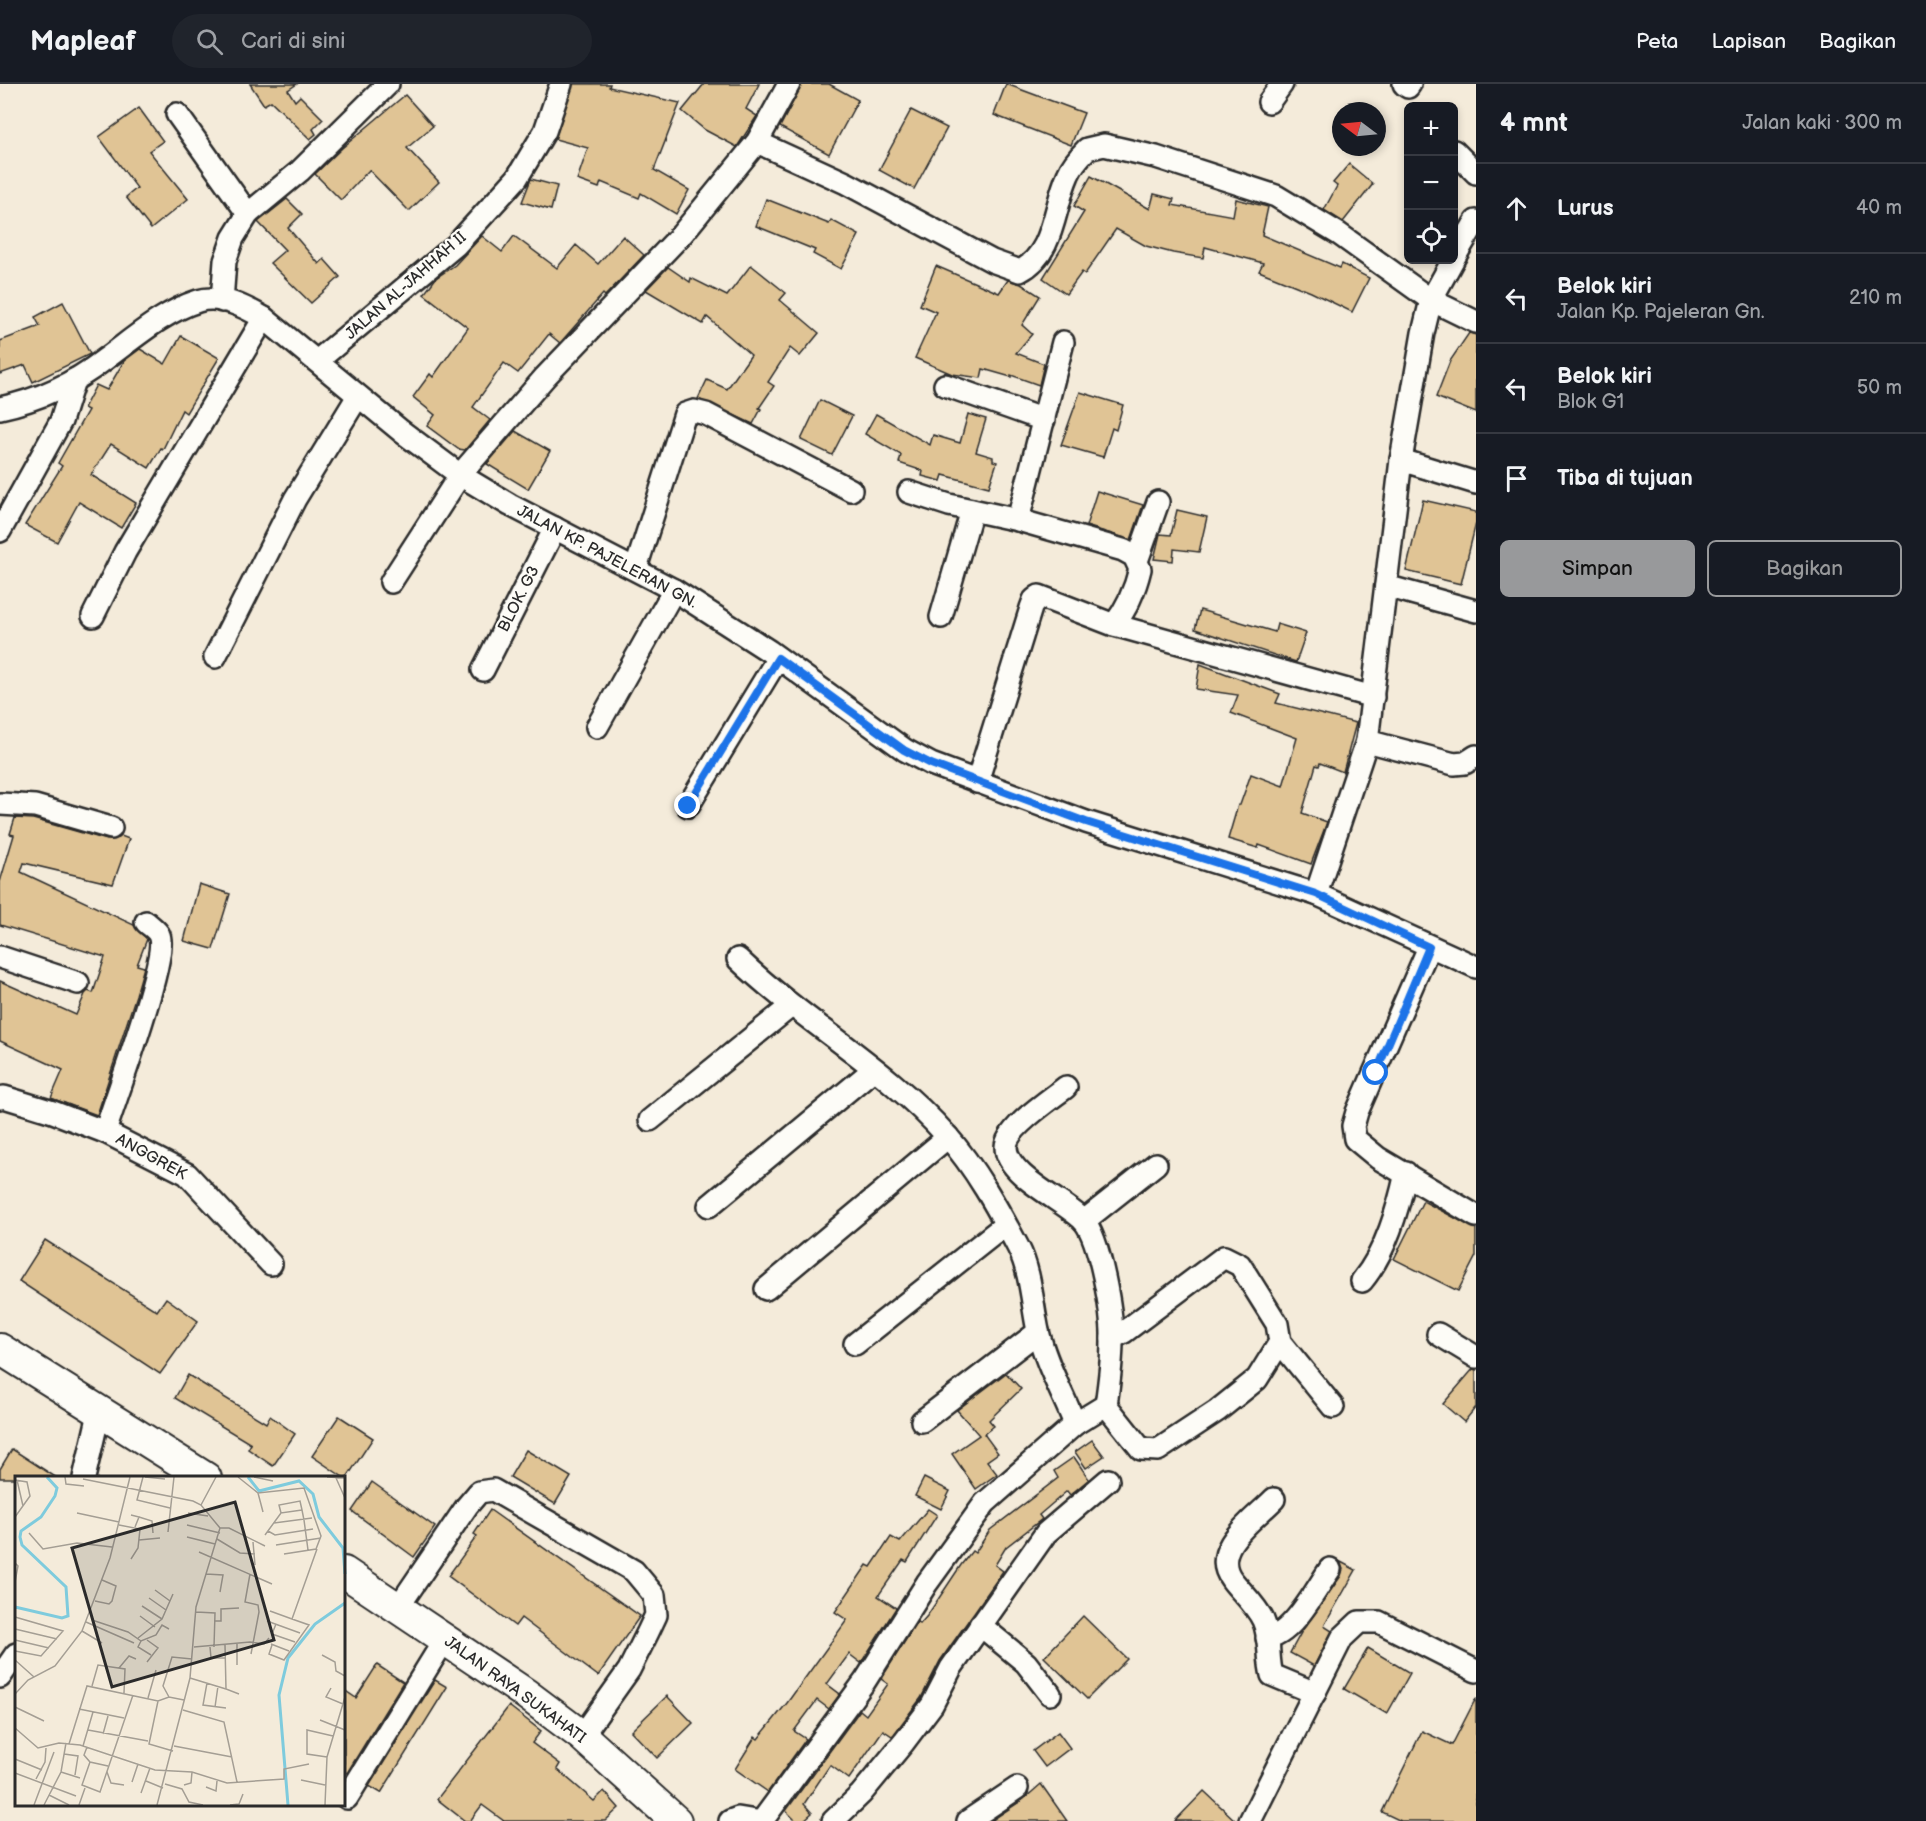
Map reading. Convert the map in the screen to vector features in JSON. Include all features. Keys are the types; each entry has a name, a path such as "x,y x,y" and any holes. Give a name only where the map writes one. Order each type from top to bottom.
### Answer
{"main road":[{"path":"0,1349 100,1409 203,1476"},
{"name":"JALAN RAYA SUKAHATI","path":"345,1573 445,1639 582,1736 676,1821"}],"street":[{"path":"222,301 225,261 233,238 248,214 300,171 388,84"},
{"name":"JALAN AL-JAHHAH II","path":"318,361 456,245 517,178 545,131 561,84"},
{"path":"391,582 460,476 545,376 682,234 757,142 789,84"},
{"path":"1269,102 1282,84"},
{"path":"1404,84 1408,87 1410,84"},
{"path":"177,114 248,214"},
{"path":"757,142 846,183 992,261 1020,271 1034,263 1045,245 1068,173 1087,149 1104,145 1156,157 1276,196 1339,234 1431,300 1476,322"},
{"path":"1457,156 1476,173"},
{"path":"1458,251 1476,220"},
{"path":"1316,894 1367,741 1401,460 1431,300 1450,264"},
{"name":"JALAN KP. PAJELERAN GN.","path":"0,408 37,398 74,380 170,314 199,300 242,305 264,318 460,476 674,590 778,658 904,750 931,764 1096,826 1316,894 1476,967"},
{"path":"93,616 125,552 264,318"},
{"path":"1018,520 1063,342"},
{"path":"0,531 61,421 74,380"},
{"path":"945,385 1044,420"},
{"path":"215,657 295,500 358,396"},
{"path":"636,568 685,414 690,412 706,414 851,490"},
{"path":"1401,460 1476,483"},
{"path":"909,492 1123,550 1137,561 1140,568 1125,611 1114,625"},
{"path":"1137,561 1158,502"},
{"path":"941,617 972,510"},
{"name":"BLOK. G3","path":"483,670 555,528"},
{"path":"1386,586 1476,611"},
{"path":"597,727 674,590"},
{"path":"977,782 1035,597 1046,597 1114,625 1373,697"},
{"path":"688,806 778,658"},
{"path":"1367,741 1454,764 1465,763 1476,756"},
{"path":"0,804 35,806 111,828"},
{"path":"105,1132 154,981 161,947 159,935 146,922"},
{"path":"1429,947 1353,1126 1355,1139 1378,1158 1476,1216"},
{"path":"0,957 78,983"},
{"path":"738,959 790,1006 874,1069 948,1137 1019,1249 1031,1290 1038,1332 1075,1424"},
{"path":"650,1120 790,1006"},
{"path":"709,1206 874,1069"},
{"path":"1066,1087 1015,1128 1007,1137 1006,1150 1012,1163 1023,1174 1084,1221 1094,1240 1103,1271 1112,1338 1106,1405 1141,1449 1158,1450 1216,1412 1257,1379 1280,1342"},
{"name":"ANGGREK","path":"0,1098 4,1097 53,1112 105,1132 187,1174 271,1264"},
{"path":"766,1289 948,1137"},
{"path":"1084,1221 1156,1164"},
{"path":"1362,1281 1380,1252 1400,1200 1406,1173"},
{"path":"855,1344 1005,1225"},
{"path":"1112,1338 1124,1332 1224,1257 1240,1266 1268,1306 1277,1324 1280,1342 1334,1407"},
{"path":"922,1421 1038,1332"},
{"path":"1438,1334 1476,1357"},
{"path":"762,1821 864,1681 927,1583 984,1503 1075,1424 1106,1405"},
{"path":"84,1476 100,1409"},
{"path":"834,1821 861,1794 932,1705 951,1668 1046,1533 1108,1480"},
{"path":"398,1609 467,1506 479,1492 494,1490 634,1571 654,1595 656,1615 629,1670 582,1736"},
{"path":"1274,1499 1227,1547 1224,1558 1230,1579 1249,1599 1263,1621 1272,1675 1315,1693"},
{"path":"1267,1638 1278,1637 1288,1629 1330,1569"},
{"path":"1250,1821 1342,1638 1359,1622 1379,1622 1476,1671"},
{"path":"980,1625 1026,1663 1050,1694"},
{"path":"347,1798 445,1639"},
{"path":"0,1677 15,1655"},
{"path":"968,1821 1017,1788"},
{"path":"730,1821 738,1818 756,1821"}],"building":[{"path":"250,84 297,84 288,90 295,101 300,96 323,119 313,129 316,134 310,139 271,101 264,105"},
{"path":"573,84 610,84 609,87 680,103 654,170 689,190 676,214 641,193 639,198 601,182 599,188 577,180 588,148 555,139"},
{"path":"704,84 759,84 746,109 757,116 737,147 705,130 682,111"},
{"path":"802,84 829,84 858,100 829,154 780,127"},
{"path":"1006,84 1084,113 1071,145 994,115"},
{"path":"405,95 433,126 407,148 439,182 409,211 369,170 341,200 315,174"},
{"path":"139,108 163,141 149,151 188,199 151,229 126,197 137,188 99,137"},
{"path":"911,110 947,128 914,189 879,170"},
{"path":"1349,164 1373,184 1343,222 1324,210 1337,186 1333,183"},
{"path":"1091,176 1150,209 1154,194 1174,199 1172,205 1233,216 1236,199 1268,207 1262,235 1340,268 1342,264 1369,278 1352,312 1259,271 1263,263 1205,247 1203,258 1173,253 1146,246 1116,229 1085,274 1082,272 1066,294 1043,278 1084,212 1074,206"},
{"path":"531,179 557,186 551,210 522,202"},
{"path":"287,199 302,214 288,228 319,264 324,259 340,277 311,303 270,263 285,250 258,222"},
{"path":"766,199 829,224 831,220 859,235 841,269 813,254 815,250 756,226"},
{"path":"482,236 502,252 514,236 557,268 576,245 598,264 623,236 644,255 605,296 603,294 560,343 549,334 518,373 504,363 473,407 490,420 465,450 458,449 427,426 435,415 413,397 430,374 433,377 468,328 424,294 436,278 455,265"},
{"path":"751,265 786,293 780,300 819,333 800,356 790,348 768,382 774,386 759,408 761,409 753,424 698,399 707,380 727,389 751,355 707,317 703,324 646,290 668,267 690,282 691,278 727,296"},
{"path":"936,266 999,293 1008,280 1021,284 1040,296 1022,325 1032,334 1016,353 1044,364 1039,385 1011,375 1011,377 983,369 981,378 952,374 915,358 936,312 920,305"},
{"path":"63,302 90,354 33,382 25,365 0,374 0,341 40,326 35,317"},
{"path":"1469,333 1476,335 1476,413 1436,397 1450,361"},
{"path":"181,336 219,358 186,413 182,410 163,449 161,448 149,468 111,444 91,475 136,503 121,528 79,502 57,542 25,525 62,466 58,463 88,410 84,408 96,385 107,390 124,361 140,349 165,364"},
{"path":"1080,392 1123,405 1116,430 1112,428 1103,457 1061,445"},
{"path":"820,400 852,416 832,455 801,440"},
{"path":"876,414 930,445 933,435 960,443 968,414 986,419 976,452 993,457 993,461 997,462 989,487 943,475 941,481 922,476 923,471 899,463 901,455 865,434"},
{"path":"515,431 550,451 528,489 487,464"},
{"path":"1097,491 1143,505 1131,540 1086,526"},
{"path":"1423,500 1476,512 1476,523 1461,584 1406,571"},
{"path":"1177,510 1207,517 1199,552 1174,549 1173,561 1154,559 1160,534 1171,535"},
{"path":"1200,610 1275,632 1277,624 1306,633 1296,662 1195,629"},
{"path":"1200,664 1280,694 1276,703 1356,723 1343,772 1320,763 1319,766 1316,765 1302,813 1327,822 1311,864 1259,845 1258,848 1228,839 1238,805 1240,805 1251,774 1283,786 1297,738 1231,713 1238,695 1196,689"},
{"path":"15,818 33,819 107,840 121,836 129,839 113,884 24,863 21,872 134,925 147,939 137,965 144,967 97,1115 51,1098 63,1070 0,1041 0,981 76,1015 85,994 88,991 93,993 105,957 0,925 0,882 14,835 10,834"},
{"path":"199,884 230,894 213,949 184,941"},
{"path":"1423,1201 1476,1229 1476,1256 1458,1291 1394,1259"},
{"path":"45,1240 157,1311 166,1298 198,1321 160,1374 19,1281"},
{"path":"1473,1369 1476,1370 1476,1407 1464,1422 1443,1404"},
{"path":"1006,1373 1021,1389 989,1420 994,1426 984,1434 998,1453 987,1461 997,1474 976,1489 952,1454 979,1435 957,1410"},
{"path":"188,1375 266,1423 270,1416 295,1434 273,1466 248,1449 251,1444 175,1398"},
{"path":"339,1416 373,1438 346,1479 345,1476 312,1456"},
{"path":"1092,1440 1104,1456 1086,1468 1075,1452"},
{"path":"12,1449 54,1476 0,1478 0,1469"},
{"path":"526,1450 571,1477 555,1504 510,1477"},
{"path":"1074,1457 1089,1479 1070,1495 1067,1491 1039,1515 1042,1519 1006,1547 995,1565 1003,1571 940,1661 921,1698 894,1734 892,1736 883,1730 849,1779 830,1765 804,1804 812,1813 803,1821 796,1821 786,1811 860,1710 866,1715 888,1684 881,1679 917,1622 920,1624 927,1616 961,1565 972,1551 975,1553 990,1530 1058,1478 1054,1471"},
{"path":"924,1478 950,1491 941,1509 915,1496"},
{"path":"372,1482 435,1527 414,1557 352,1511"},
{"path":"928,1509 937,1515 907,1562 903,1560 878,1596 896,1608 861,1663 849,1654 827,1684 840,1694 829,1709 817,1700 794,1731 806,1739 768,1792 735,1769 755,1737 758,1739 787,1703 847,1620 835,1612 867,1565 871,1567 891,1537 900,1542"},
{"path":"490,1510 640,1616 598,1676 521,1618 515,1626 448,1576 477,1536 474,1534"},
{"path":"1339,1561 1356,1570 1324,1626 1332,1631 1314,1666 1290,1653 1302,1631 1341,1576 1343,1569"},
{"path":"1083,1616 1127,1659 1087,1699 1044,1657"},
{"path":"1368,1648 1410,1673 1387,1714 1344,1689"},
{"path":"377,1665 403,1682 347,1773 345,1772 345,1691 356,1698"},
{"path":"435,1680 447,1687 381,1793 369,1786"},
{"path":"667,1696 693,1723 657,1758 631,1731"},
{"path":"1476,1698 1476,1821 1401,1821 1382,1812 1422,1731 1452,1745"},
{"path":"509,1706 541,1731 532,1743 560,1764 557,1769 594,1801 604,1791 619,1808 605,1821 504,1821 482,1805 470,1821 465,1821 437,1799"},
{"path":"1058,1732 1070,1748 1045,1767 1033,1751"},
{"path":"1041,1784 1067,1821 991,1821 1024,1799"},
{"path":"1204,1791 1236,1821 1175,1821"}],"route":[{"path":"688,806 778,658 904,750 931,764 1086,822 1316,894 1429,947 1376,1073"}]}
